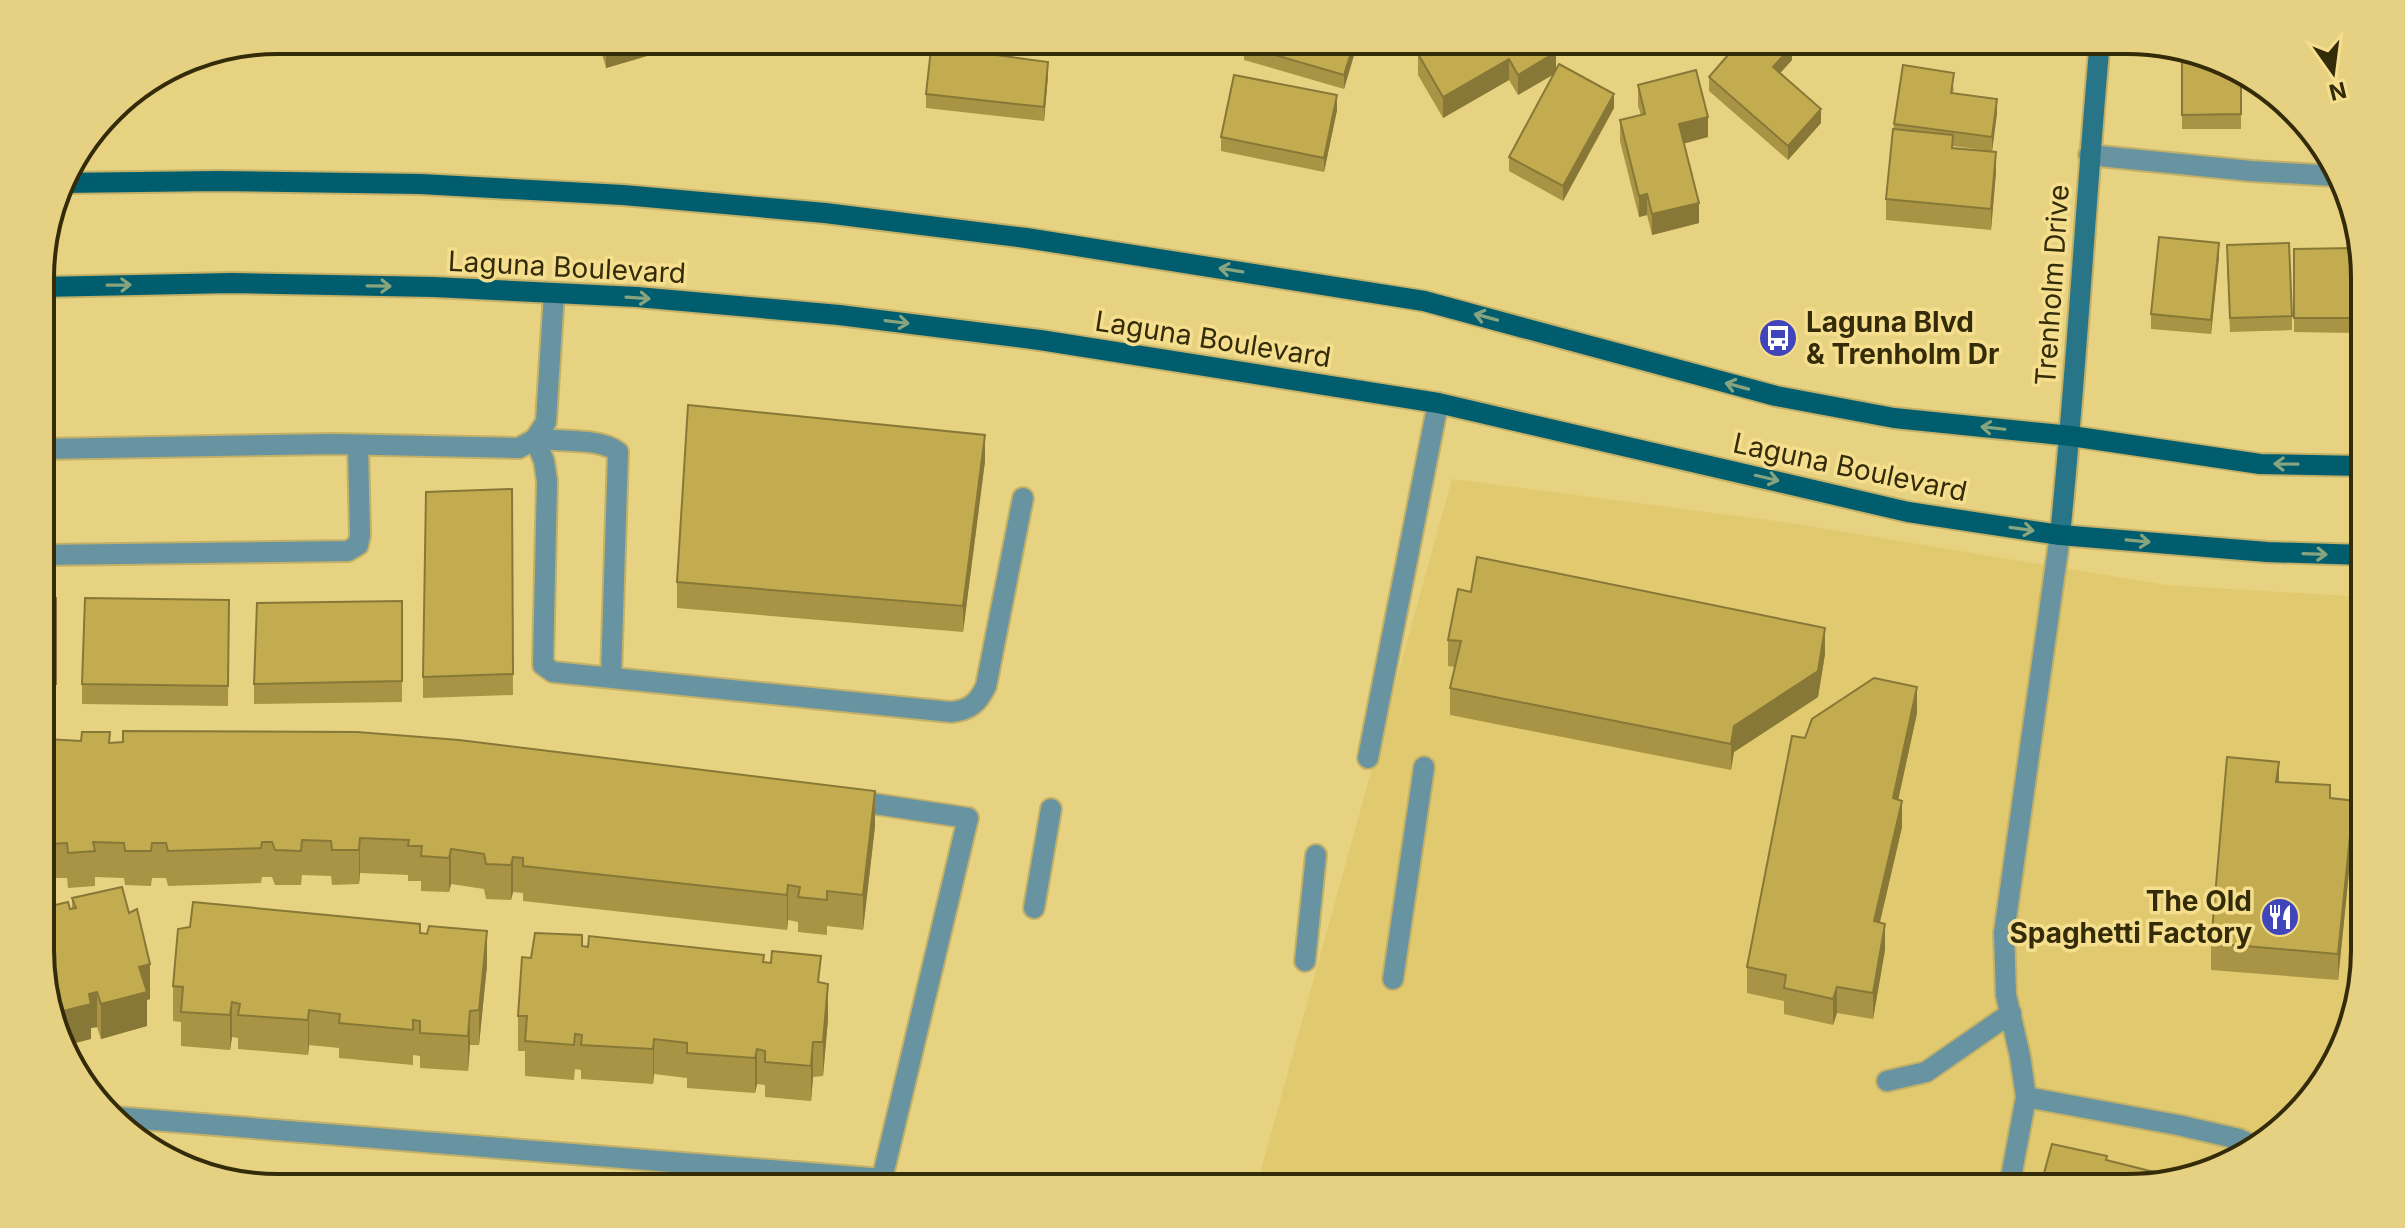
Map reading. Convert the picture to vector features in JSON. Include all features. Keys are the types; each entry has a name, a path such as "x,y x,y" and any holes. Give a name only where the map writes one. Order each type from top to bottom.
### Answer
{"main road":[{"name":"Laguna Boulevard","path":"75,183 420,184 623,195 825,213 1026,238 1424,301 1776,396 1894,418 2071,436 2260,464 2351,466"},
{"name":"Laguna Boulevard","path":"54,287 232,283 434,287 637,297 839,315 1025,338 1438,403 1908,512 2060,535 2267,552 2351,555"}],"street":[{"name":"Trenholm Drive","path":"2060,535 2071,436 2099,54"},
{"path":"2089,155 2326,175"},
{"path":"54,449 358,445 519,448 535,439 546,422 554,293"},
{"path":"1368,758 1438,403"},
{"path":"535,439 544,461 547,481 543,665 553,672 965,711 980,698 986,686 1023,498"},
{"path":"535,439 595,443 612,447 618,452 611,677"},
{"path":"54,555 348,551 358,545 360,535 358,445"},
{"path":"2012,1174 2026,1097 2004,971 2004,933 2060,535"},
{"path":"1393,979 1424,767"},
{"path":"829,798 968,818 883,1174"},
{"path":"1034,908 1051,809"},
{"path":"1305,961 1316,855"},
{"path":"1887,1081 1926,1072 2011,1013"},
{"path":"2026,1097 2178,1125 2243,1141"},
{"path":"130,1118 820,1174"}],"shaded area":[{"path":"1452,479 1791,523 2166,585 2351,596 2351,965 2347,994 2328,1049 2295,1098 2275,1118 2226,1151 2171,1170 2142,1174 1260,1174"}],"building":[{"path":"930,54 996,54 1048,62 1044,107 926,94"},
{"path":"1272,54 1351,54 1344,75"},
{"path":"1418,54 1553,54 1518,75 1509,59 1443,97"},
{"path":"1729,54 1785,54 1773,67 1821,109 1788,146 1709,77"},
{"path":"2182,61 2213,71 2241,86 2241,114 2182,115"},
{"path":"1559,64 1614,94 1563,186 1509,157"},
{"path":"1903,65 1954,73 1951,93 1997,99 1992,137 1894,124"},
{"path":"1696,70 1708,117 1679,124 1699,203 1652,214 1647,194 1639,196 1620,120 1645,114 1638,85"},
{"path":"1234,75 1337,95 1324,158 1221,137"},
{"path":"1893,129 1953,135 1952,148 1996,152 1991,209 1886,199"},
{"path":"2159,237 2219,243 2211,320 2151,314"},
{"path":"2289,243 2292,316 2230,318 2227,245"},
{"path":"2349,248 2351,318 2294,318 2294,249"},
{"path":"688,405 985,435 963,606 677,582"},
{"path":"512,489 513,674 423,677 426,492"},
{"path":"1477,557 1825,628 1818,671 1734,726 1731,744 1450,688 1461,641 1448,640 1458,589 1471,592"},
{"path":"56,598 56,684 54,684"},
{"path":"85,598 229,600 228,686 82,684"},
{"path":"402,601 402,681 254,684 257,603"},
{"path":"1874,678 1917,687 1893,798 1902,801 1874,921 1885,924 1873,993 1837,987 1833,999 1784,988 1786,975 1747,967 1792,736 1805,738 1812,719"},
{"path":"123,731 357,732 459,740 875,791 863,895 827,891 827,900 798,897 800,887 788,885 787,895 523,866 523,858 513,857 511,865 486,864 484,854 451,849 449,858 421,856 422,846 408,846 409,840 360,838 359,850 332,850 331,841 302,840 301,851 275,850 272,842 262,842 261,848 168,851 166,843 152,843 151,851 125,851 124,843 93,842 95,851 68,853 67,843 54,844 54,739 81,741 82,732 110,732 109,743 123,742"},
{"name":"The Old Spaghetti Factory","path":"2227,757 2279,762 2276,782 2330,785 2330,798 2351,800 2351,836 2338,954 2211,943"},
{"path":"122,887 129,913 137,909 150,964 139,967 147,992 101,1004 97,992 89,994 91,1004 63,1011 56,979 54,905 68,902 70,909 76,908 72,898"},
{"path":"193,902 420,924 420,933 427,934 429,926 487,931 479,1010 470,1011 468,1036 420,1033 420,1021 413,1020 413,1030 339,1023 340,1014 309,1010 308,1020 238,1015 240,1004 232,1002 230,1015 181,1012 183,987 173,986 178,929 190,927"},
{"path":"535,933 582,935 582,946 588,947 589,936 764,955 763,962 771,963 772,951 821,956 818,982 828,984 823,1042 813,1042 811,1066 765,1062 765,1051 757,1049 755,1058 687,1053 687,1043 654,1039 653,1049 581,1045 582,1035 575,1034 574,1045 525,1041 527,1016 518,1016 522,957 531,958"},
{"path":"2052,1144 2107,1156 2106,1160 2155,1172 2142,1174 2044,1174"}],"place":[{"name":"Laguna Blvd & Trenholm Dr","path":"1778,338"},
{"name":"The Old Spaghetti Factory","path":"2280,917"}]}
